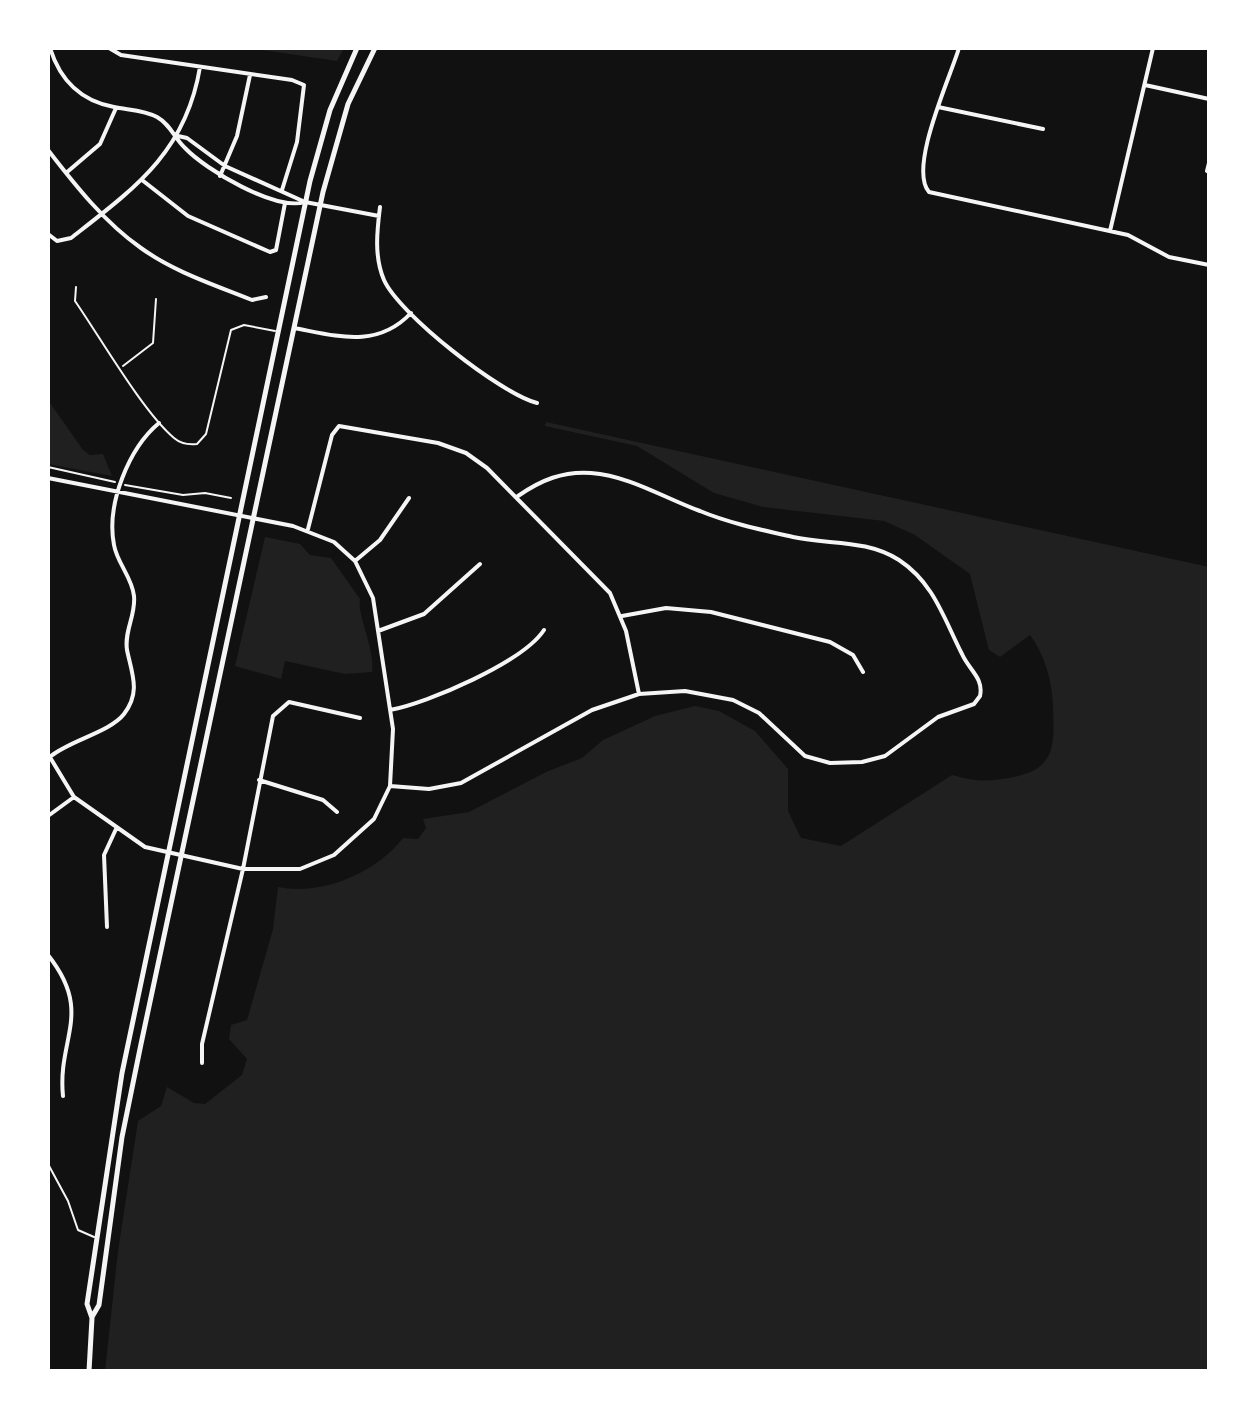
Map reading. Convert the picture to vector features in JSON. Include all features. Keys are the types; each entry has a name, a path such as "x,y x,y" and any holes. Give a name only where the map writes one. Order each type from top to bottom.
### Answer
{"main road":[{"path":"89,1371 92,1318 87,1304 122,1073 305,202 330,110 357,48"},
{"path":"92,1318 99,1305 122,1137 320,205 348,104 375,48"}],"street":[{"path":"109,48 121,55 304,85 297,142 282,190"},
{"path":"959,48 938,107 922,182 936,195 1139,238 1187,264 1209,265"},
{"path":"1110,231 1153,48"},
{"path":"50,50 60,73 79,93 116,108 156,117 178,136 182,146 220,176 285,203 305,202 379,216"},
{"path":"50,236 65,241 142,180 178,136 192,107 200,67"},
{"path":"220,176 242,120 250,74"},
{"path":"1144,85 1209,99"},
{"path":"938,107 1043,129"},
{"path":"66,173 100,144 116,108"},
{"path":"178,136 187,138 225,166 305,202"},
{"path":"48,150 102,213 129,239 164,263 252,300 266,297"},
{"path":"1207,171 1209,163"},
{"path":"142,180 188,216 270,252 276,250 285,203"},
{"path":"380,207 380,268 389,289 411,313 483,373 521,399 537,403"},
{"path":"294,328 363,338 394,328 411,313"},
{"path":"48,478 120,493 308,529 334,542 355,561 373,598 394,748 390,786 374,819 334,855 300,869 243,869 169,854 138,844 74,797 49,755 119,720 135,692 127,641 134,600 113,535 120,493 122,484 134,450 159,423"},
{"path":"308,529 332,435 344,424 438,443 466,453 518,496 602,582 622,616 639,694"},
{"path":"390,786 429,789 461,783 592,710 639,694 685,691 733,700 759,713 805,756 830,763 862,762 885,756 950,712 978,700 982,688 980,679 963,656 931,590 897,559 868,546 794,538 719,518 631,482 595,473 555,476 518,496"},
{"path":"355,561 380,540 409,498"},
{"path":"378,631 402,625 424,614 480,564"},
{"path":"622,616 666,608 711,612 830,642 853,655 863,672"},
{"path":"390,710 441,696 530,646 544,630"},
{"path":"202,1063 202,1044 243,869 273,716 289,702 360,718"},
{"path":"259,780 323,800 337,812"},
{"path":"48,816 74,797"},
{"path":"107,927 104,855 116,829"},
{"path":"48,955 65,982 73,1011 63,1096"}],"lane":[{"path":"76,287 75,301 159,423 181,443 197,444 206,434 231,330 244,325 278,332"},
{"path":"121,367 153,343 156,299"},
{"path":"48,1164 68,1201 78,1230 95,1237"}],"path":[{"path":"48,467 183,495 205,493 231,498"}],"shaded area":[{"path":"249,48 344,48 337,61"},
{"path":"48,400 83,450 90,455 103,454 112,476 48,464"},
{"path":"546,422 1209,567 1209,1371 105,1371 118,1251 138,1121 161,1106 167,1087 194,1103 205,1104 242,1075 247,1059 229,1039 231,1025 247,1020 273,929 278,887 312,888 347,879 378,862 403,838 418,839 426,828 423,819 469,812 546,772 582,758 603,740 655,716 695,706 719,711 755,731 788,769 788,811 801,838 841,846 952,775 997,780 1028,773 1046,761 1052,743 1053,706 1047,669 1035,643 1030,635 1000,657 989,650 970,574 915,535 884,521 763,507 714,493 637,446 545,426"},
{"path":"265,537 300,544 310,555 331,558 360,599 372,672 345,674 285,661 281,679 235,666"}]}
